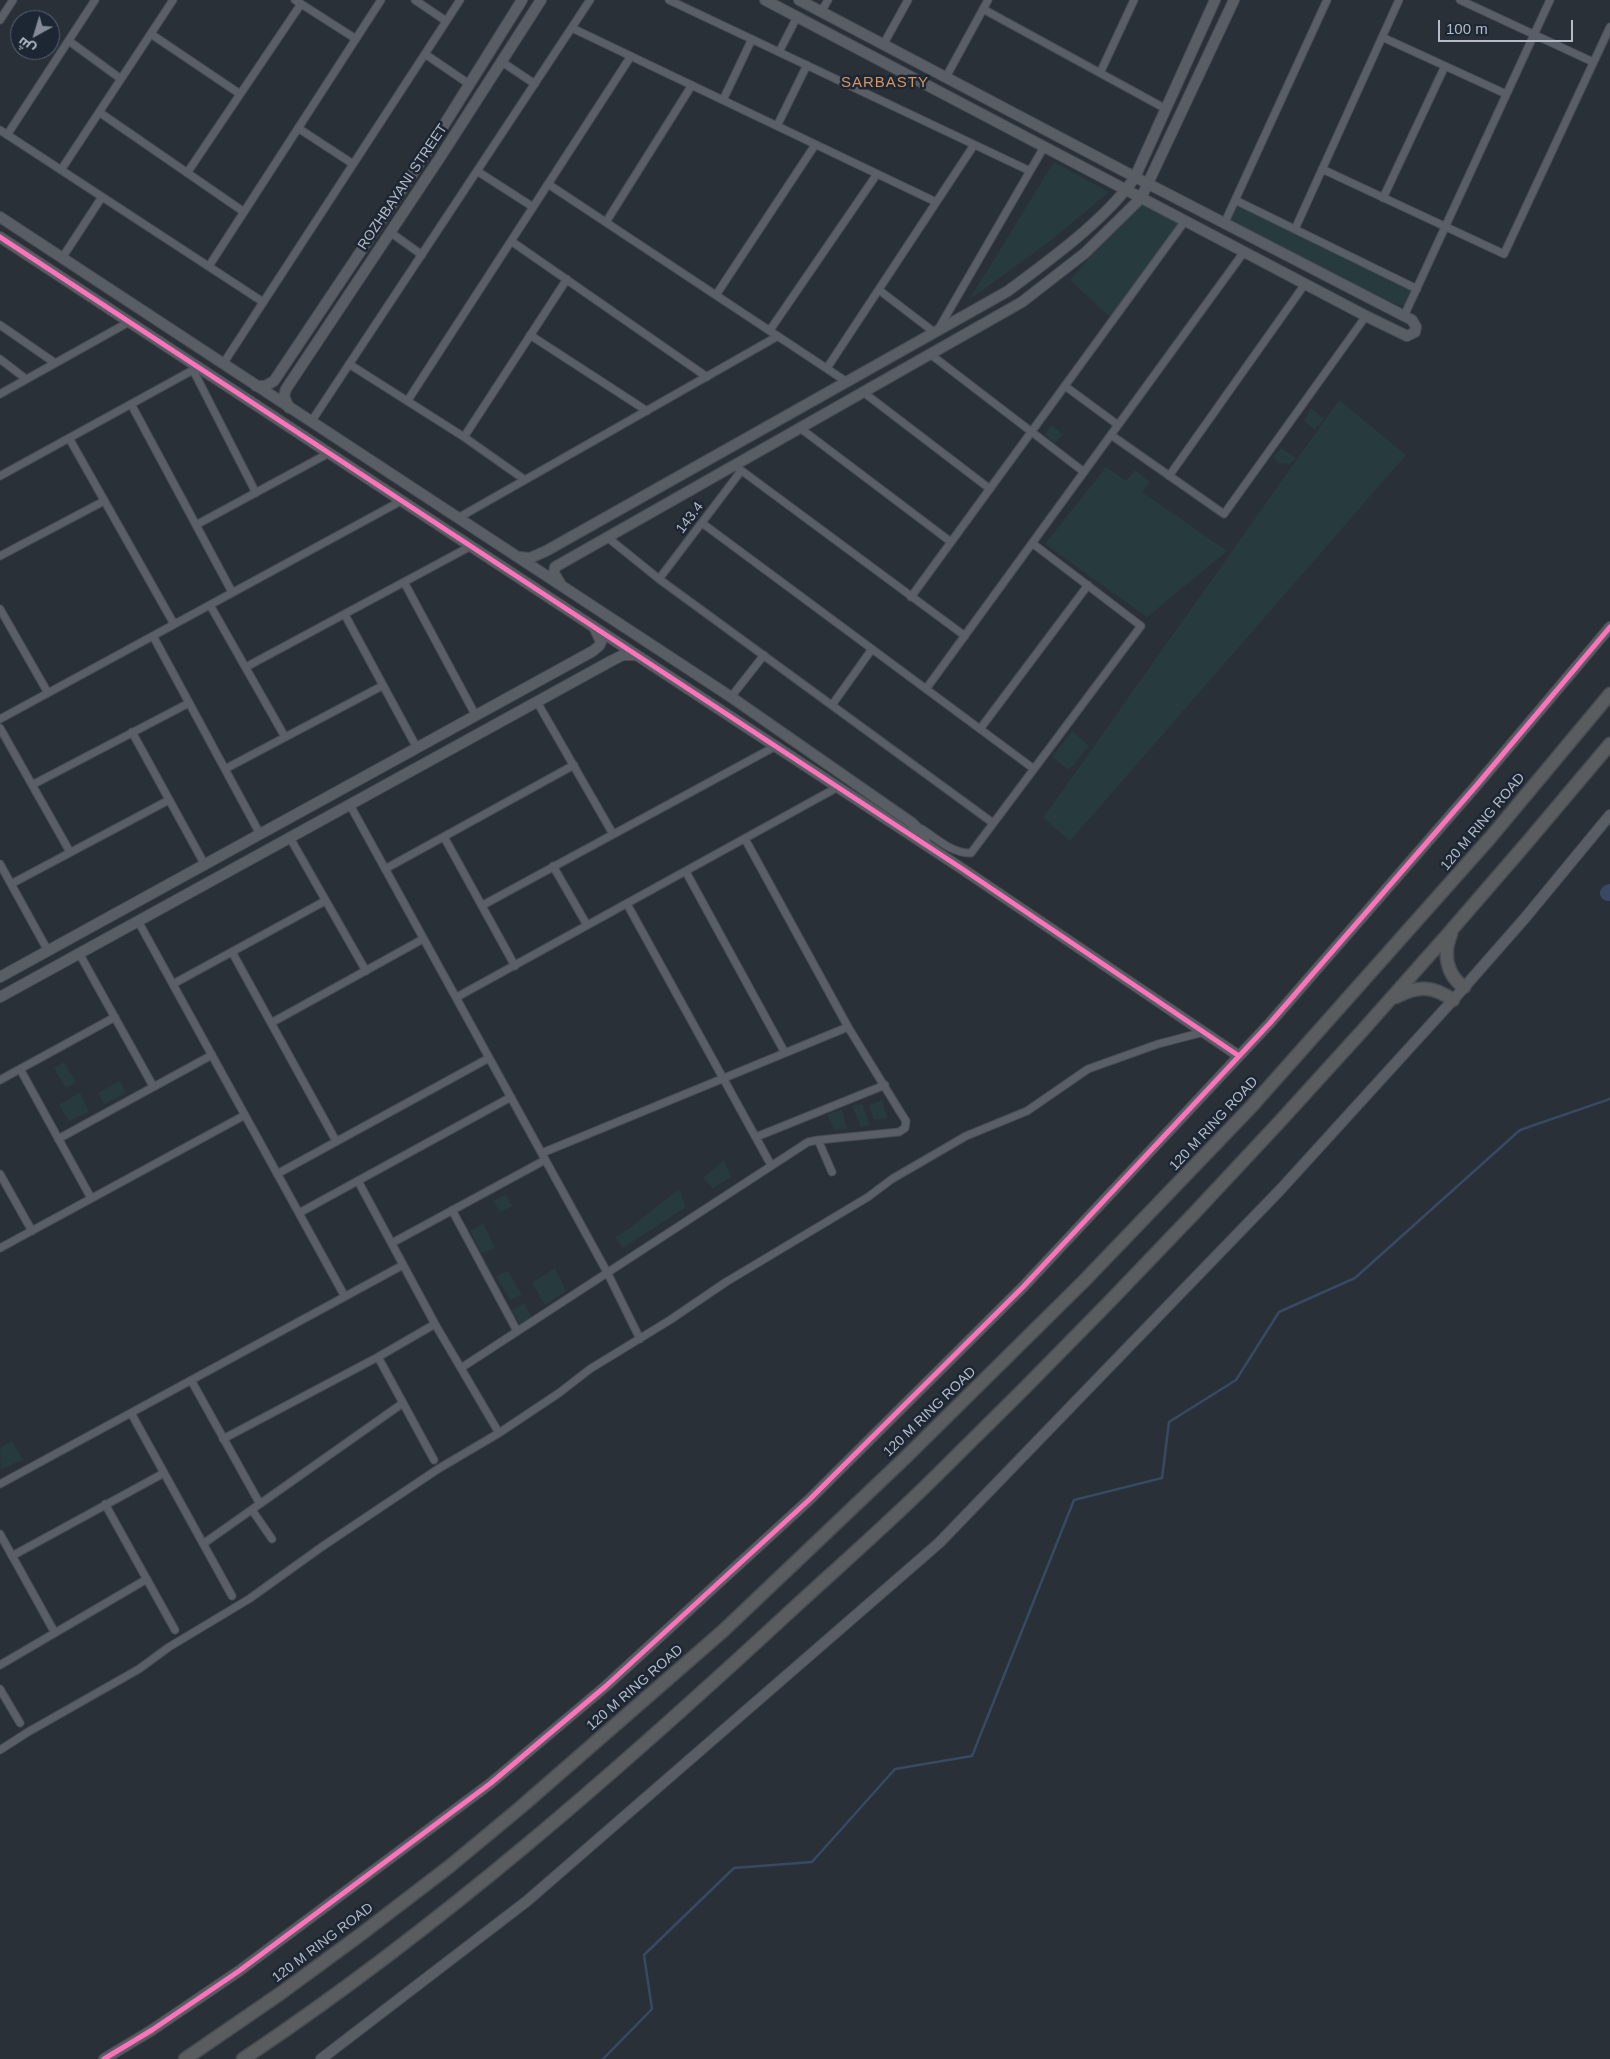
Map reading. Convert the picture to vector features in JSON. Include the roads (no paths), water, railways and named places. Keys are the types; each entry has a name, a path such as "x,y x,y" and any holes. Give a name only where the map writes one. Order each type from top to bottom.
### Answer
{"highway":[{"name":"120 M RING ROAD","path":"185,2059 281,1993 360,1935 450,1866 521,1807 723,1631 906,1458 1084,1281 1251,1107 1484,846 1610,694"},
{"path":"243,2059 310,2014 468,1894 586,1796 750,1649 935,1478 1120,1292 1233,1173 1452,931 1610,744"},
{"path":"1452,931 1448,944 1447,963 1455,980 1464,987"},
{"path":"1393,998 1406,992 1427,988 1442,992 1453,1000"}],"street":[{"path":"0,20 13,0"},
{"path":"8,135 95,0"},
{"path":"61,170 173,0"},
{"path":"209,266 381,0"},
{"path":"414,0 446,21"},
{"path":"223,364 460,0"},
{"name":"ROZHBAYANI STREET","path":"274,381 429,149 522,0"},
{"name":"ROZHBAYANI STREET","path":"286,389 441,156 541,0"},
{"path":"311,422 590,0"},
{"path":"670,0 1030,171"},
{"path":"764,0 1044,147 1122,194 1141,198 1403,334 1412,335 1415,332 1415,323 1404,316 1225,222 1134,177 799,0"},
{"path":"821,12 828,0"},
{"path":"883,44 908,0"},
{"path":"946,77 988,0"},
{"path":"1100,73 1134,0"},
{"path":"516,556 530,558 546,551 936,332 1008,291 1063,248 1122,194 1134,177 1216,0"},
{"path":"546,551 545,560 549,565 555,567 738,468 800,428 1022,302 1085,253 1141,198 1155,172 1234,0"},
{"path":"1225,222 1327,0"},
{"path":"1295,229 1399,0"},
{"path":"1460,0 1594,62"},
{"path":"1404,316 1550,0"},
{"path":"187,173 298,2 356,39"},
{"path":"983,9 1166,109"},
{"path":"779,52 797,17"},
{"path":"1322,169 1504,254 1610,27"},
{"path":"572,28 936,202"},
{"path":"850,45 858,31"},
{"path":"151,34 240,94"},
{"path":"1382,36 1506,94"},
{"path":"723,100 752,39"},
{"path":"69,41 121,79"},
{"path":"425,54 469,84"},
{"path":"408,400 631,56"},
{"path":"502,62 534,84"},
{"path":"777,126 807,65"},
{"path":"1383,198 1445,66"},
{"path":"606,222 692,85"},
{"path":"99,112 244,212"},
{"path":"298,128 353,164"},
{"path":"0,130 263,302"},
{"path":"827,368 974,144"},
{"path":"716,295 815,145"},
{"path":"936,332 1044,147"},
{"path":"429,149 441,156"},
{"path":"1140,165 1155,172"},
{"path":"478,171 533,207"},
{"path":"770,330 876,174"},
{"path":"548,184 847,382"},
{"path":"1122,194 1130,210"},
{"path":"62,258 102,197"},
{"path":"1235,200 1417,289"},
{"path":"0,217 701,677 912,823 964,854 971,853 1141,626 1032,543"},
{"path":"912,597 1185,221"},
{"path":"390,232 422,255"},
{"path":"0,238 129,322 194,368 351,467 926,844 1239,1056"},
{"path":"511,241 707,377"},
{"path":"926,689 1244,252"},
{"path":"74,286 83,272"},
{"path":"464,437 567,279"},
{"path":"1169,476 1305,284"},
{"path":"879,290 936,332"},
{"path":"1110,435 1224,514 1366,316"},
{"path":"0,394 129,322"},
{"path":"0,325 55,363"},
{"path":"530,335 647,411"},
{"path":"458,518 778,336"},
{"path":"930,354 1084,472"},
{"path":"0,359 26,380"},
{"path":"349,364 408,400 525,480"},
{"path":"0,476 194,368"},
{"path":"194,368 256,493"},
{"path":"256,386 263,387 274,381 278,390 286,389 284,396 289,408"},
{"path":"1065,386 1118,425"},
{"path":"863,392 990,489"},
{"path":"817,399 825,414"},
{"path":"130,404 232,592"},
{"path":"800,428 951,542"},
{"path":"69,438 174,624"},
{"path":"196,525 329,453"},
{"path":"351,467 360,454"},
{"path":"738,468 965,636"},
{"name":"143.4","path":"659,579 702,523 738,468"},
{"path":"0,556 104,501"},
{"path":"0,719 401,501"},
{"path":"702,523 1034,769"},
{"path":"607,538 659,579 994,823"},
{"path":"246,667 471,546"},
{"path":"555,567 554,573 562,586"},
{"path":"404,582 476,716"},
{"path":"980,729 1088,585"},
{"path":"210,605 284,737"},
{"path":"0,609 48,693"},
{"path":"345,615 417,748"},
{"path":"0,977 593,652 601,642 593,626"},
{"path":"104,2059 152,2030 239,1971 491,1782 606,1686 803,1506 1023,1287 1270,1024 1476,786 1610,627"},
{"path":"153,636 260,834"},
{"path":"832,705 872,649"},
{"path":"593,652 601,655 603,660 602,666"},
{"path":"0,997 602,666 623,655 637,655"},
{"path":"731,697 764,655"},
{"path":"691,691 701,677"},
{"path":"225,769 382,686"},
{"path":"538,702 613,834"},
{"path":"32,785 189,703"},
{"path":"0,728 70,852"},
{"path":"132,732 204,865"},
{"path":"483,905 776,746"},
{"path":"385,869 574,765"},
{"path":"456,997 838,787"},
{"path":"11,884 169,800"},
{"path":"317,803 325,818"},
{"path":"350,805 607,1272 640,1339"},
{"path":"321,2059 527,1901 939,1543 1281,1189 1453,1000 1531,911 1610,815"},
{"path":"912,823 923,834 926,844"},
{"path":"444,836 515,966"},
{"path":"290,838 366,971"},
{"path":"461,1368 808,1142 899,1132 905,1128 906,1122 848,1027 745,839"},
{"path":"0,864 48,951"},
{"path":"553,866 587,925"},
{"path":"686,872 785,1053"},
{"path":"173,984 325,901"},
{"path":"627,904 771,1166"},
{"path":"138,921 344,1295"},
{"path":"271,1023 423,939"},
{"path":"232,952 336,1141"},
{"path":"80,953 153,1086"},
{"path":"20,966 29,981"},
{"path":"0,1080 115,1017"},
{"path":"392,1243 544,1157 724,1078 848,1027"},
{"path":"0,1750 139,1669 169,1647 236,1607 438,1469 499,1433 559,1394 590,1369 640,1339 726,1282 966,1136 1027,1111 1088,1069 1158,1044 1204,1032"},
{"path":"58,1138 212,1055"},
{"path":"277,1174 489,1058"},
{"path":"20,1069 91,1198"},
{"path":"756,1138 885,1085"},
{"path":"299,1214 511,1097"},
{"path":"0,1248 245,1115"},
{"path":"818,1140 832,1172"},
{"path":"0,1174 32,1231"},
{"path":"358,1181 435,1324 499,1433"},
{"path":"452,1210 517,1331"},
{"path":"0,1484 344,1295 403,1265"},
{"path":"223,1439 435,1324"},
{"path":"378,1356 434,1460"},
{"path":"191,1380 260,1504"},
{"path":"203,1544 403,1403"},
{"path":"131,1413 232,1596"},
{"path":"12,1556 164,1472"},
{"path":"105,1504 175,1630"},
{"path":"252,1510 272,1539"},
{"path":"0,1534 55,1633"},
{"path":"0,1665 147,1579"},
{"path":"0,1689 20,1723"}],"waterway":[{"path":"603,2059 652,2009 644,1955 734,1868 812,1862 895,1769 972,1756 1074,1500 1162,1478 1169,1422 1236,1380 1279,1312 1355,1278 1520,1130 1610,1099"}],"district":[{"name":"SARBASTY","path":"885,83"}]}
